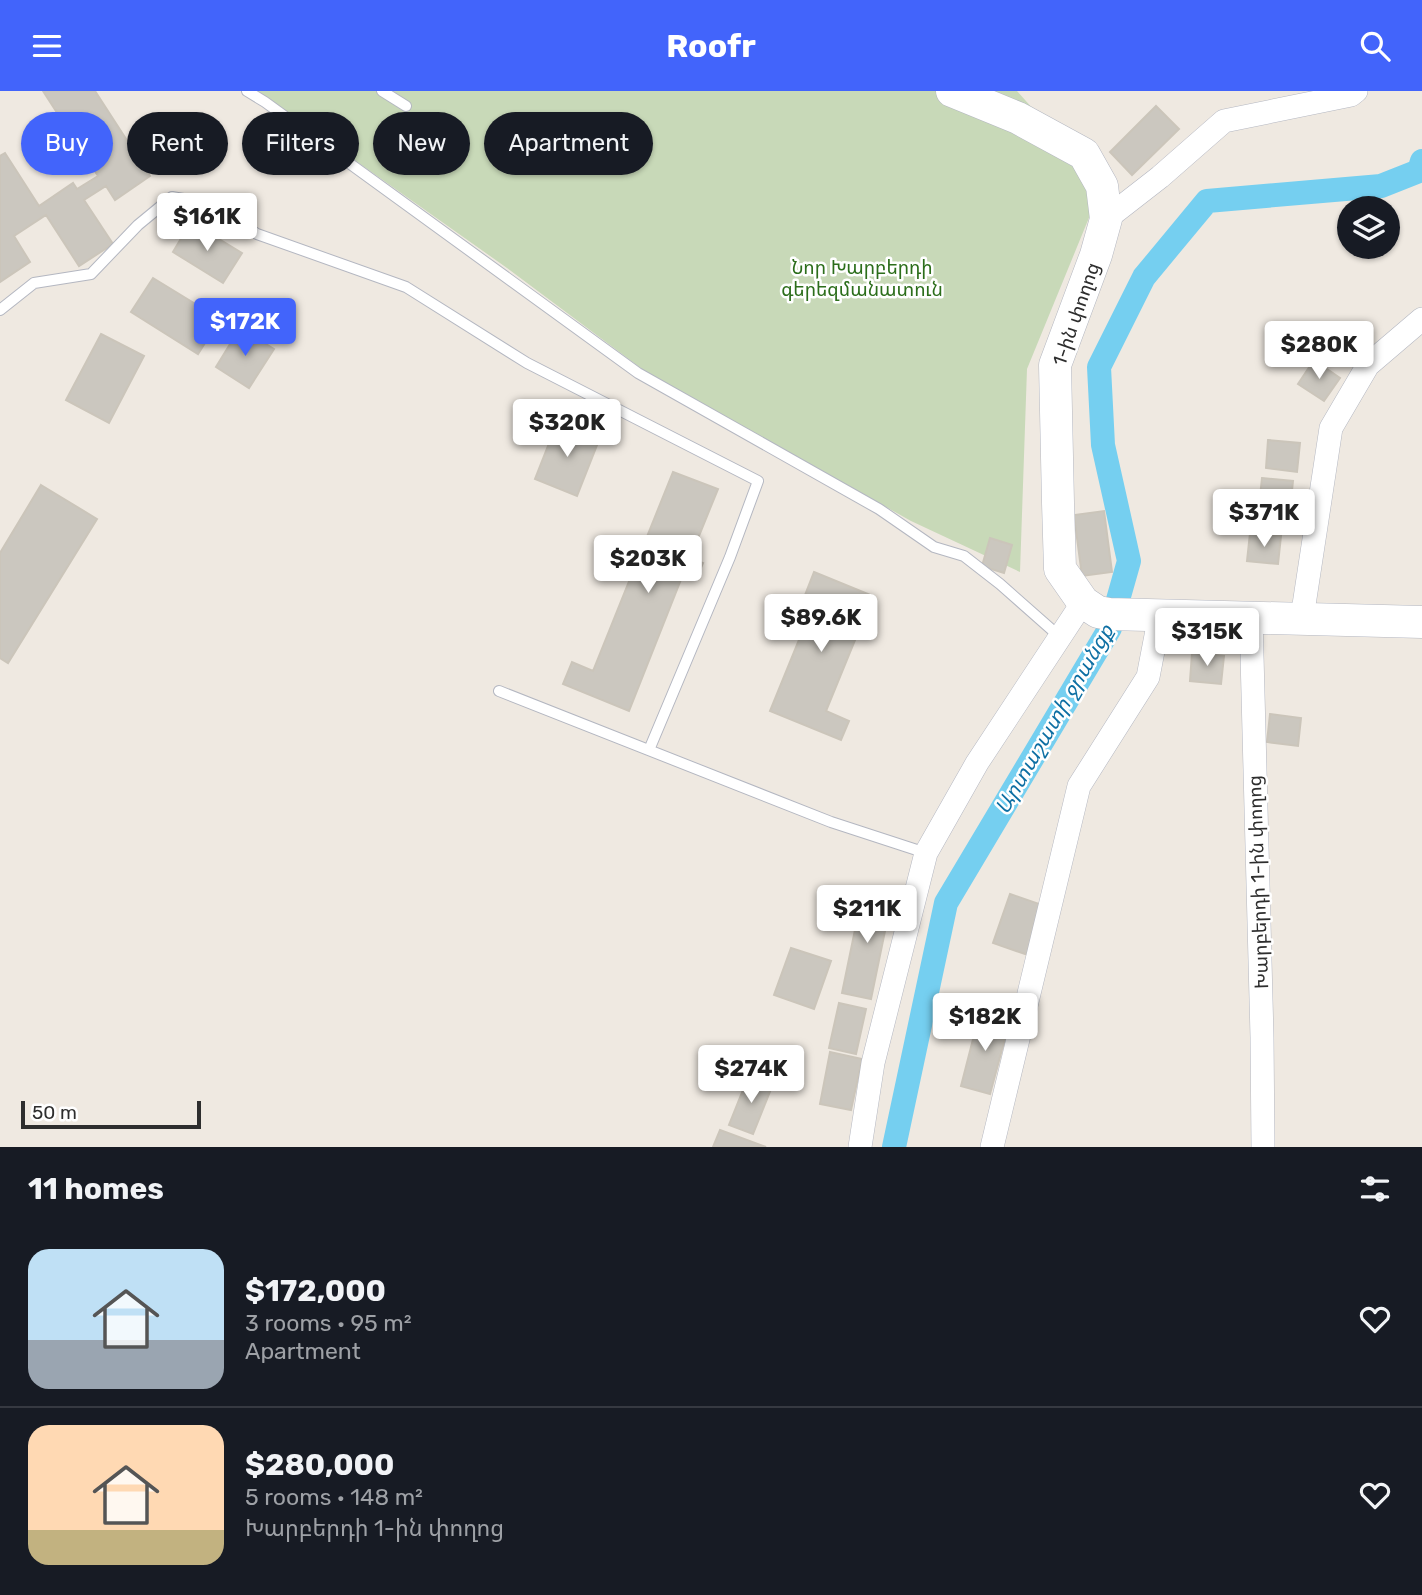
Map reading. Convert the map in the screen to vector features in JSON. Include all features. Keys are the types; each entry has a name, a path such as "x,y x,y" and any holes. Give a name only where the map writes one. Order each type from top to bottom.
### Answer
{"main road":[{"name":"1-ին փողոց","path":"952,91 1018,118 1084,154 1102,186 1107,219 1055,365 1059,569 1090,607"},
{"path":"1090,607 1148,614 1422,622"}],"street":[{"path":"1107,219 1224,121 1351,95 1356,91"},
{"path":"1302,618 1331,428 1368,365 1422,319"},
{"path":"860,1147 873,1063 926,853 977,763 1060,637 1090,607"},
{"path":"992,1147 1079,786 1148,677 1148,614"},
{"name":"Խարբերդի 1-ին փողոց","path":"1251,617 1262,1037 1262,1147"}],"lane":[{"path":"247,91 638,373 879,509 934,547 964,556 1000,583 1060,637"},
{"path":"382,91 406,106"},
{"path":"0,310 34,283 91,274 138,225 172,197 211,204 257,234 406,287 527,363 758,481 730,557 649,750"},
{"path":"499,691 831,822 926,853"}],"green space":[{"name":"Նոր Խարբերդի գերեզմանատուն","path":"257,91 1017,91 1102,186 1027,369 1020,572 911,521 646,372 507,268 376,175 470,175 470,112 373,112 373,173 359,163 359,112 287,112"}],"building":[{"path":"43,91 95,91 109,112 57,112"},
{"path":"1156,106 1179,129 1132,175 1110,152"},
{"path":"113,119 127,140 127,175 150,176 115,200 106,186 84,200 113,244 79,266 46,215 14,236 30,262 0,282 0,156 5,153 39,206 73,183 77,189 98,176 113,175"},
{"path":"191,222 242,253 223,283 173,252"},
{"path":"153,278 220,319 198,354 131,312"},
{"path":"240,328 274,349 249,388 216,367"},
{"path":"101,334 144,356 109,423 66,400"},
{"path":"1314,360 1340,378 1324,401 1298,384"},
{"path":"557,423 599,440 577,496 535,479"},
{"path":"1268,440 1300,443 1297,472 1266,468"},
{"path":"673,472 718,489 690,558 703,563 697,577 684,572 629,711 563,684 572,662 593,671"},
{"path":"1262,478 1293,481 1290,509 1259,506"},
{"path":"41,485 97,519 8,663 0,658 0,553"},
{"path":"1104,511 1112,572 1082,576 1074,515"},
{"path":"1250,533 1281,536 1278,564 1247,561"},
{"path":"990,538 1012,545 1004,573 982,566"},
{"path":"814,572 873,596 826,711 849,721 841,740 770,711 801,635 791,631"},
{"path":"1192,653 1224,656 1221,684 1190,681"},
{"path":"1270,714 1301,718 1298,746 1267,742"},
{"path":"863,891 892,897 871,999 842,993"},
{"path":"1010,894 1045,906 1028,955 993,943"},
{"path":"791,948 831,961 814,1009 774,995"},
{"path":"839,1003 866,1009 856,1054 829,1048"},
{"path":"980,1012 1010,1020 990,1094 961,1086"},
{"path":"830,1052 862,1059 851,1110 820,1104"},
{"path":"749,1075 773,1084 753,1134 729,1125"},
{"path":"720,1130 766,1147 713,1147"}],"waterway":[{"name":"Արտաշատի ջրանցք","path":"894,1147 946,903 1110,628 1129,561 1103,445 1099,367 1144,277 1207,201 1381,186 1419,171 1422,161"}]}
